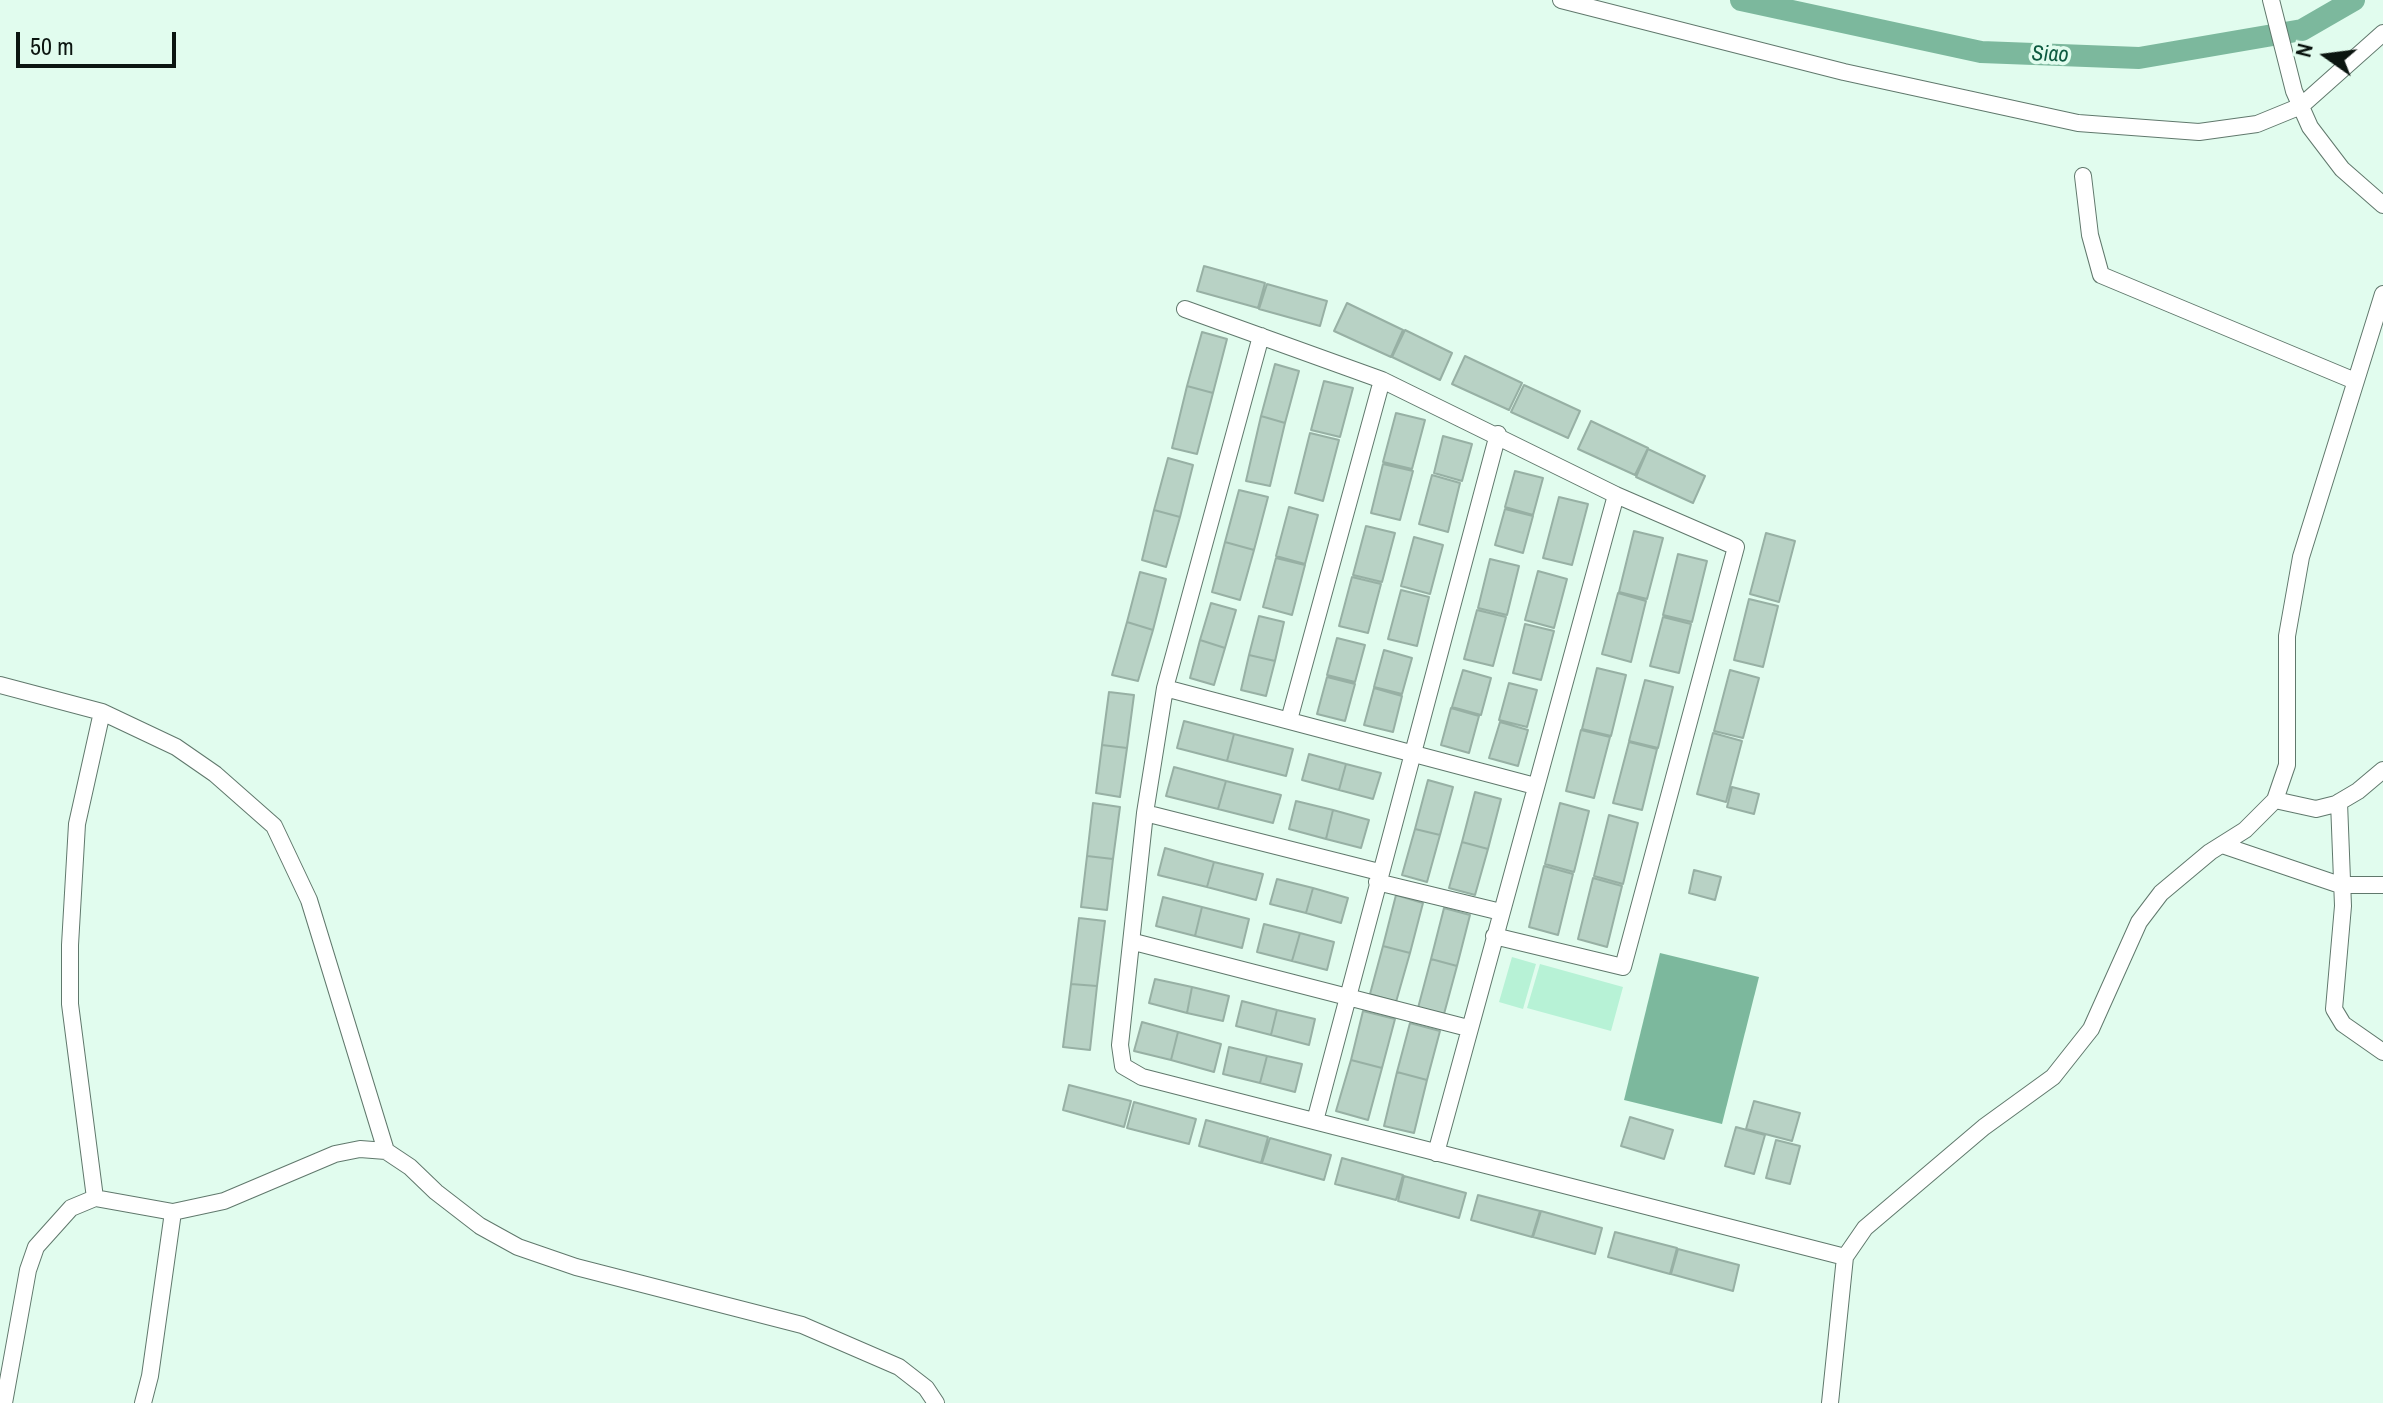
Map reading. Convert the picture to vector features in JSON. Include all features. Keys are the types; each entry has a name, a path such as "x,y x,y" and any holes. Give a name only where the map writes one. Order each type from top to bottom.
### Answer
{"street":[{"path":"1561,0 1844,72 2078,123 2199,132 2257,124 2297,99 2383,33"},
{"path":"2271,0 2297,99 2310,127 2342,169 2383,205"},
{"path":"2083,176 2090,235 2101,275 2355,381"},
{"path":"1830,1403 1845,1257 1876,1219 1984,1127 2053,1077 2091,1029 2139,922 2161,893 2210,852 2225,846 2275,800 2287,765 2287,636 2301,557 2383,294"},
{"path":"1185,309 1382,380 1498,434 1616,495 1736,547 1623,967 1494,936"},
{"path":"1261,336 1165,688 1145,813 1134,942 1120,1045 1123,1066 1142,1077 1845,1257"},
{"path":"1289,720 1382,380"},
{"path":"1315,1121 1410,753 1498,434"},
{"path":"1436,1153 1616,495"},
{"path":"0,685 102,712 176,747 215,774 274,826 309,900 386,1151"},
{"path":"1165,688 1535,786"},
{"path":"95,1198 70,1004 70,945 77,824 102,712"},
{"path":"2275,800 2316,809 2339,802 2383,770"},
{"path":"2339,802 2343,906 2334,1009 2343,1024 2383,1052"},
{"path":"1145,813 1501,912"},
{"path":"2225,846 2340,885 2383,885"},
{"path":"1134,942 1468,1028"},
{"path":"4,1403 5,1356 36,1247 71,1208 95,1198 173,1212 224,1201 335,1154 360,1149 386,1151 480,1226 518,1247 576,1267 802,1325 899,1367 926,1388 936,1403"},
{"path":"143,1403 150,1376 173,1212"}],"shaded area":[{"path":"1660,953 1759,977 1722,1124 1624,1100"},
{"path":"1512,957 1536,964 1523,1009 1499,1002"},
{"path":"1540,964 1623,987 1611,1031 1527,1008"}],"building":[{"path":"1204,266 1265,283 1258,308 1197,291"},
{"path":"1267,284 1327,301 1320,326 1259,309"},
{"path":"1347,303 1403,330 1391,357 1334,331"},
{"path":"1405,330 1452,353 1440,380 1392,357"},
{"path":"1202,332 1227,339 1213,393 1187,386"},
{"path":"1465,356 1522,383 1509,410 1452,384"},
{"path":"1275,364 1299,371 1285,423 1261,416"},
{"path":"1324,381 1353,388 1340,437 1311,430"},
{"path":"1524,385 1580,411 1568,438 1511,412"},
{"path":"1187,386 1213,393 1197,454 1172,448"},
{"path":"1396,413 1425,420 1412,469 1383,462"},
{"path":"1261,416 1285,423 1270,486 1246,481"},
{"path":"1591,421 1648,448 1635,475 1578,449"},
{"path":"1310,433 1339,440 1323,501 1295,493"},
{"path":"1443,436 1472,444 1462,481 1434,473"},
{"path":"1648,449 1705,476 1693,503 1636,477"},
{"path":"1168,458 1193,465 1180,517 1154,510"},
{"path":"1383,464 1413,471 1400,520 1371,513"},
{"path":"1515,471 1543,478 1533,515 1505,507"},
{"path":"1432,475 1460,483 1448,532 1419,524"},
{"path":"1239,490 1268,497 1254,550 1225,542"},
{"path":"1559,497 1588,504 1572,565 1543,558"},
{"path":"1289,507 1318,515 1305,564 1276,556"},
{"path":"1505,509 1533,516 1523,553 1495,545"},
{"path":"1154,510 1180,517 1166,567 1142,560"},
{"path":"1366,526 1395,533 1382,582 1353,575"},
{"path":"1634,531 1663,538 1647,599 1619,592"},
{"path":"1766,533 1795,541 1779,602 1750,594"},
{"path":"1414,537 1443,545 1430,594 1401,586"},
{"path":"1225,542 1254,550 1240,600 1212,592"},
{"path":"1678,554 1707,561 1692,622 1663,615"},
{"path":"1276,558 1305,565 1292,615 1263,607"},
{"path":"1490,559 1519,566 1507,615 1478,608"},
{"path":"1538,571 1567,579 1554,628 1525,620"},
{"path":"1140,572 1166,579 1153,630 1127,622"},
{"path":"1352,577 1381,584 1368,633 1339,626"},
{"path":"1401,590 1429,597 1417,646 1388,639"},
{"path":"1618,593 1646,601 1631,662 1602,654"},
{"path":"1749,599 1778,606 1763,667 1734,660"},
{"path":"1211,603 1236,610 1225,648 1200,640"},
{"path":"1477,610 1506,617 1493,666 1464,659"},
{"path":"1259,616 1284,622 1275,661 1249,655"},
{"path":"1663,617 1691,624 1679,673 1650,666"},
{"path":"1127,622 1153,630 1138,681 1112,675"},
{"path":"1525,624 1554,631 1541,680 1513,673"},
{"path":"1337,638 1365,645 1355,682 1327,675"},
{"path":"1200,640 1225,648 1214,685 1190,678"},
{"path":"1384,650 1412,658 1402,694 1374,687"},
{"path":"1249,655 1275,661 1266,696 1241,690"},
{"path":"1597,668 1626,675 1611,736 1582,729"},
{"path":"1463,670 1491,678 1481,715 1452,707"},
{"path":"1730,670 1759,678 1743,738 1714,731"},
{"path":"1327,677 1355,684 1345,721 1317,714"},
{"path":"1645,680 1673,687 1658,748 1629,741"},
{"path":"1509,683 1537,690 1527,727 1499,720"},
{"path":"1374,688 1402,696 1393,732 1364,725"},
{"path":"1109,692 1134,695 1127,748 1102,745"},
{"path":"1451,708 1479,716 1469,753 1441,745"},
{"path":"1184,721 1234,734 1227,761 1177,748"},
{"path":"1500,722 1528,730 1518,766 1489,758"},
{"path":"1581,730 1610,737 1594,798 1566,791"},
{"path":"1713,733 1742,741 1726,802 1697,794"},
{"path":"1234,734 1293,749 1286,776 1227,761"},
{"path":"1629,742 1657,749 1642,810 1613,803"},
{"path":"1102,745 1127,748 1120,797 1096,793"},
{"path":"1309,754 1346,764 1339,790 1302,780"},
{"path":"1346,764 1381,773 1373,799 1339,790"},
{"path":"1174,767 1226,781 1218,809 1166,796"},
{"path":"1428,780 1453,787 1440,835 1415,829"},
{"path":"1226,781 1281,795 1273,823 1218,809"},
{"path":"1732,787 1759,794 1754,814 1727,807"},
{"path":"1475,792 1501,799 1488,849 1462,842"},
{"path":"1296,801 1333,810 1326,839 1289,829"},
{"path":"1093,803 1120,807 1113,859 1087,856"},
{"path":"1560,803 1589,811 1574,872 1545,864"},
{"path":"1333,810 1369,820 1361,848 1326,839"},
{"path":"1609,815 1638,823 1623,884 1594,876"},
{"path":"1415,829 1440,835 1427,882 1402,875"},
{"path":"1462,842 1488,849 1475,895 1449,888"},
{"path":"1165,848 1214,862 1207,887 1158,875"},
{"path":"1087,856 1113,859 1107,910 1081,907"},
{"path":"1214,862 1263,874 1256,900 1207,887"},
{"path":"1544,866 1573,874 1558,935 1529,927"},
{"path":"1694,870 1721,877 1715,900 1689,893"},
{"path":"1593,878 1622,886 1607,947 1578,939"},
{"path":"1277,879 1313,888 1306,913 1270,904"},
{"path":"1313,888 1348,898 1341,923 1306,913"},
{"path":"1396,895 1423,903 1410,953 1383,946"},
{"path":"1163,897 1202,907 1195,936 1156,926"},
{"path":"1202,907 1249,919 1242,948 1195,936"},
{"path":"1444,908 1470,915 1457,966 1431,959"},
{"path":"1079,918 1105,921 1097,986 1071,984"},
{"path":"1264,924 1300,933 1292,961 1257,952"},
{"path":"1300,933 1334,942 1327,970 1292,961"},
{"path":"1383,946 1410,953 1396,1002 1370,994"},
{"path":"1431,959 1457,966 1444,1014 1418,1008"},
{"path":"1155,979 1192,987 1187,1013 1149,1003"},
{"path":"1071,984 1097,986 1090,1050 1063,1047"},
{"path":"1192,987 1229,996 1223,1021 1187,1013"},
{"path":"1242,1001 1277,1010 1271,1035 1236,1026"},
{"path":"1277,1010 1315,1019 1309,1045 1271,1035"},
{"path":"1363,1011 1395,1019 1382,1068 1351,1060"},
{"path":"1142,1022 1178,1032 1171,1060 1134,1051"},
{"path":"1410,1023 1440,1031 1427,1080 1397,1072"},
{"path":"1178,1032 1221,1044 1214,1072 1171,1060"},
{"path":"1229,1047 1267,1056 1260,1083 1223,1074"},
{"path":"1267,1056 1302,1064 1295,1092 1260,1083"},
{"path":"1351,1060 1382,1068 1368,1120 1336,1111"},
{"path":"1397,1072 1427,1080 1414,1133 1384,1126"},
{"path":"1069,1085 1131,1101 1124,1127 1063,1110"},
{"path":"1754,1101 1800,1113 1792,1141 1746,1129"},
{"path":"1134,1102 1196,1119 1189,1144 1127,1128"},
{"path":"1630,1117 1673,1130 1664,1159 1621,1146"},
{"path":"1206,1120 1268,1137 1261,1163 1199,1146"},
{"path":"1736,1127 1765,1135 1754,1174 1725,1166"},
{"path":"1270,1138 1331,1155 1324,1180 1262,1163"},
{"path":"1776,1140 1800,1146 1790,1184 1766,1178"},
{"path":"1342,1158 1403,1175 1396,1200 1335,1184"},
{"path":"1404,1176 1466,1193 1459,1218 1398,1201"},
{"path":"1478,1195 1540,1211 1532,1237 1471,1220"},
{"path":"1541,1211 1602,1228 1595,1254 1533,1237"},
{"path":"1615,1232 1677,1248 1670,1274 1608,1257"},
{"path":"1678,1249 1739,1265 1733,1291 1671,1274"}],"waterway":[{"name":"Siao","path":"1741,0 1981,52 2139,58 2302,30 2354,0"}]}
